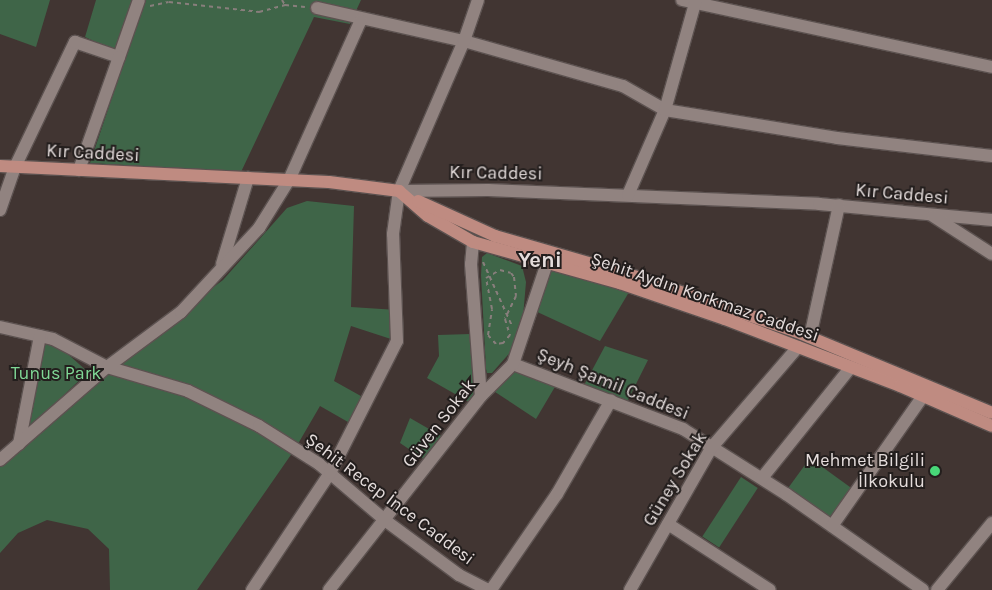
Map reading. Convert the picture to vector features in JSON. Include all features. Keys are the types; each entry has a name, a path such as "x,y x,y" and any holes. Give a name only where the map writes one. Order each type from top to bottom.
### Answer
{"main road":[{"name":"Kır Caddesi","path":"0,166 289,180 399,192"},
{"name":"Şehit Aydın Korkmaz Caddesi","path":"399,192 410,199 495,236 637,277 810,337 992,413"},
{"name":"Şehit Aydın Korkmaz Caddesi","path":"410,199 428,216 473,242 620,283 851,367 992,426"}],"street":[{"path":"252,590 330,473 397,341 394,234 399,192 464,41 478,0"},
{"path":"682,0 695,1 992,67"},
{"path":"628,195 665,110 695,1"},
{"path":"78,170 138,4"},
{"path":"317,8 360,20 464,41 623,86 665,110 837,138 992,156"},
{"path":"7,451 108,367 181,312 259,228 289,180 360,20"},
{"path":"0,210 15,167 75,42 119,57"},
{"path":"220,268 248,178"},
{"name":"Kır Caddesi","path":"399,192 488,190 628,195 839,205 992,220"},
{"path":"810,337 839,205"},
{"path":"929,213 992,254"},
{"path":"473,242 471,260 481,396"},
{"name":"Güven Sokak","path":"329,590 386,521 481,396 513,364 547,263"},
{"name":"Şehit Recep İnce Caddesi","path":"0,327 40,336 80,351 108,367 188,391 259,426 330,473 386,521 459,575 489,590"},
{"path":"7,451 40,336"},
{"name":"Güney Sokak","path":"630,590 712,447 798,347"},
{"name":"Şeyh Şamil Caddesi","path":"513,364 683,429 762,478 923,590"},
{"path":"762,478 851,367"},
{"path":"832,526 923,396"},
{"path":"489,590 557,494 611,400"},
{"path":"668,524 770,590"},
{"path":"937,590 992,524"}],"path":[{"path":"282,0 285,5"},
{"path":"138,4 169,2 259,12 285,5 317,8"},
{"path":"471,260 484,262 506,315 521,342"},
{"path":"506,270 514,277 516,296 506,315 510,335 503,343 496,344 488,335 492,309 486,278 490,274 506,270"}],"green space":[{"path":"0,0 50,0 36,47 0,34"},
{"path":"96,0 361,0 350,24 314,17 241,172 90,163 126,56 85,37"},
{"path":"307,201 354,206 351,307 397,310 397,341 351,326 334,381 368,400 355,426 320,406 295,449 197,590 110,590 109,549 88,529 47,520 18,533 0,553 0,460 107,367 223,280 287,208"},
{"path":"487,253 522,266 526,282 523,317 513,349 492,373 487,373 486,369 481,275 482,257"},
{"path":"547,263 632,287 600,341 533,310"},
{"path":"470,334 477,395 469,402 427,378 439,356 438,335"},
{"name":"Tunus Park","path":"41,339 61,348 88,372 22,435"},
{"path":"605,346 648,360 625,406 582,389"},
{"path":"513,364 559,380 536,419 489,388"},
{"path":"410,418 443,437 425,460 400,443"},
{"path":"810,458 856,492 831,526 785,493"},
{"path":"741,477 758,488 719,547 702,537"}],"place":[{"name":"Mehmet Bilgili İlkokulu","path":"935,471"}],"district":[{"name":"Yeni","path":"540,261"}]}
